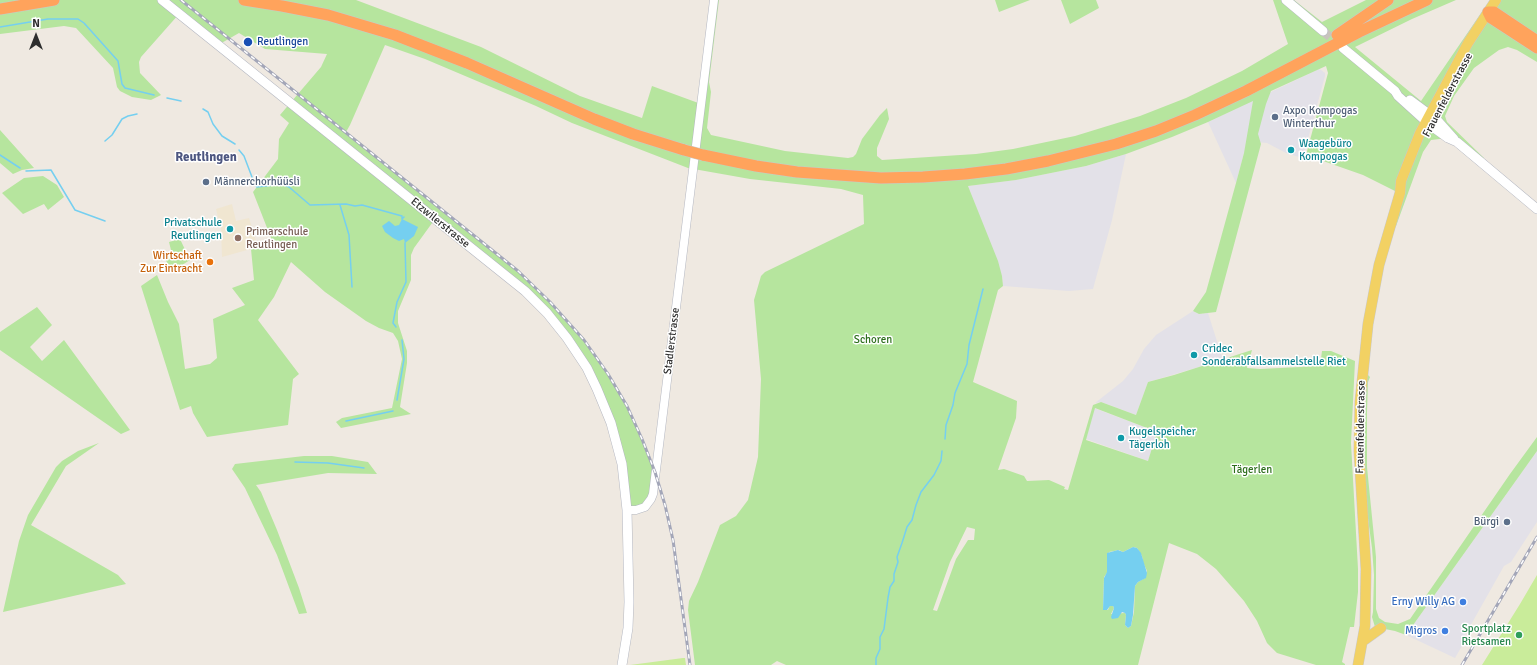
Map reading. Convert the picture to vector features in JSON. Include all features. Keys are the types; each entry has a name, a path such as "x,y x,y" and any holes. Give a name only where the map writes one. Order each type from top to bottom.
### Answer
{"highway":[{"path":"0,1 5,0"},
{"path":"0,8 54,0"},
{"path":"244,0 322,14 395,35 467,63 594,119 633,134 686,146 749,165 839,176 881,178 965,174 1048,161 1122,142 1189,118 1246,91 1359,32 1427,0"},
{"path":"291,0 357,15 417,35 603,114 686,146"},
{"path":"1337,35 1388,0"},
{"path":"703,151 777,162 862,170 932,169 974,166 1016,160 1085,146 1164,120 1223,95 1337,35 1409,0"},
{"path":"1491,14 1537,41"},
{"path":"1491,14 1537,48"}],"main road":[{"path":"1286,0 1323,31"},
{"name":"Frauenfelderstrasse","path":"1491,14 1496,0"},
{"name":"Frauenfelderstrasse","path":"1358,665 1363,641 1366,569 1359,451 1360,402 1368,324 1379,265 1400,193 1406,184 1430,120 1468,43 1503,0"},
{"name":"Etzwilerstrasse","path":"166,3 509,278 547,313 587,368 604,404 619,448 625,482 627,510"},
{"path":"1344,48 1395,91 1401,94 1448,138 1457,142 1537,209"},
{"path":"622,665 628,628 629,602 627,510"},
{"path":"1363,641 1381,628"}],"street":[{"name":"Stadlerstrasse","path":"627,510 636,510 645,507 653,494 714,0"}],"shaded area":[{"path":"1319,69 1325,73 1325,76 1305,150 1306,155 1299,157 1286,153 1267,143 1257,142 1244,153 1236,183 1208,122"},
{"path":"1126,154 1112,220 1093,289 1069,291 1003,286 1002,276 968,186 1016,180 1086,166"},
{"name":"Primarschule Reutlingen","path":"232,204 236,221 249,218 258,247 222,257 221,229 216,209"},
{"path":"1193,311 1199,314 1208,313 1223,360 1148,382 1136,415 1101,402 1095,403 1123,381 1133,369 1144,349 1156,335"},
{"path":"1094,408 1147,428 1154,425 1154,431 1157,435 1148,461 1086,439"},
{"path":"1537,451 1537,522 1511,562 1504,566 1464,637 1466,639 1455,658 1406,635"}],"green space":[{"path":"0,0 356,0 481,47 580,96 642,118 652,86 701,104 714,0 719,0 709,82 711,92 707,128 711,135 785,151 848,158 853,157 856,154 862,139 887,108 889,119 877,148 877,156 882,160 976,154 1013,149 1075,136 1140,116 1186,98 1242,71 1288,44 1273,0 1294,0 1322,22 1366,0 1456,0 1412,19 1355,47 1421,101 1490,0 1537,0 1537,62 1517,50 1508,47 1499,50 1474,68 1454,96 1445,116 1447,122 1484,158 1484,161 1448,138 1431,140 1423,152 1396,226 1387,235 1399,193 1363,175 1306,155 1328,73 1326,66 1271,91 1258,134 1261,144 1216,312 1199,314 1193,311 1206,292 1244,153 1253,101 1172,137 1126,154 1086,166 1016,180 968,186 998,261 1003,286 998,290 973,382 1017,401 1016,418 998,470 1004,469 1024,476 1027,481 1049,480 1065,487 1064,489 1068,490 1093,405 1101,402 1136,415 1148,382 1252,350 1247,368 1260,369 1320,366 1322,351 1331,351 1355,361 1351,443 1358,592 1354,627 1350,627 1342,662 1345,665 1316,665 1277,653 1267,643 1257,621 1244,601 1216,569 1197,554 1169,543 1138,665 786,665 777,661 771,665 695,665 688,610 689,601 720,525 736,516 748,500 758,457 761,379 754,300 761,276 765,272 864,224 863,195 841,189 750,179 688,168 572,123 536,106 425,59 385,45 346,132 518,271 546,297 575,329 618,390 635,423 646,449 655,472 648,503 627,510 625,483 597,389 547,313 435,219 414,248 411,255 411,280 398,311 398,323 407,351 407,363 400,407 411,414 341,428 336,422 342,418 392,408 402,359 398,341 393,333 366,321 325,292 291,262 274,297 258,320 299,374 293,379 288,425 207,437 193,413 191,406 180,410 141,286 157,275 179,324 185,369 210,364 217,358 213,319 245,305 232,288 254,280 251,249 273,243 253,192 278,159 279,139 289,123 280,115 321,67 327,54 265,49 239,33 218,45 179,14 141,57 139,62 140,73 161,95 151,100 132,97 120,91 117,87 113,68 76,28 64,26 0,34","holes":["1095,408 1147,428 1154,426 1156,435 1148,461 1086,440","967,527 975,529 974,540 968,540 956,559 937,611 933,610 950,562","1133,547 1137,548 1142,556 1147,571 1145,578 1138,582 1135,586 1134,612 1131,626 1128,628 1125,625 1125,613 1111,614 1114,608 1112,605 1110,605 1108,610 1103,609 1104,577 1107,573 1107,558 1109,552 1119,550 1123,552"]},
{"path":"995,0 1030,0 999,12"},
{"path":"1061,0 1096,0 1099,8 1070,24"},
{"path":"0,130 34,168 22,170 13,174 0,163"},
{"path":"43,176 57,185 64,197 48,210 44,204 23,214 2,193 24,178"},
{"path":"180,239 190,260 171,272 165,258 172,254 169,242"},
{"path":"37,307 52,325 30,347 42,361 64,340 130,430 121,434 0,350 0,332"},
{"path":"1367,374 1370,377 1368,382 1367,411 1367,467 1376,557 1376,609 1379,618 1385,622 1398,624 1410,619 1537,437 1537,451 1406,635 1375,627 1372,617 1374,575 1366,504 1364,450"},
{"path":"99,443 66,466 31,525 118,575 126,584 3,612 19,541 28,515 56,467 62,461 78,451"},
{"path":"304,456 332,456 368,462 377,474 328,473 256,485 261,492 277,530 299,588 307,613 299,614 277,555 245,488 232,469 235,464"},
{"name":"Sportplatz Rietsamen","path":"1537,575 1537,665 1482,665 1520,604"},
{"path":"683,658 685,658 686,665 630,665"}],"water":[{"path":"402,219 418,227 414,236 405,243 404,239 399,241 393,238 385,232 382,226 389,221 395,226 399,225"},
{"path":"1133,547 1137,548 1141,553 1147,573 1146,578 1138,582 1135,586 1133,615 1131,626 1128,628 1125,625 1125,613 1122,612 1118,618 1112,619 1113,606 1110,606 1107,610 1103,610 1104,578 1107,572 1107,553 1118,550 1123,552"}],"waterway":[{"path":"0,27 48,19 78,19 84,23 118,61 122,84 125,88 154,95"},
{"path":"167,98 181,101"},
{"path":"203,109 208,112 213,124 222,136 235,144"},
{"path":"105,141 112,135 122,119 137,114"},
{"path":"239,150 244,156 257,187 282,184 289,187 310,205 362,205 402,216 402,219 404,217"},
{"path":"0,155 20,168"},
{"path":"26,171 51,170 75,210 105,221"},
{"path":"340,205 349,235 352,287"},
{"path":"396,327 393,323 397,302 406,282 405,243"},
{"path":"945,439 946,425 953,405 955,393 967,364 969,345 983,289"},
{"path":"397,400 404,359 402,340"},
{"path":"346,421 393,411"},
{"path":"876,665 876,658 880,649 880,637 884,629 890,587 894,581 894,574 898,562 897,557 907,527 912,520 921,492 934,475 941,461 942,451"},
{"path":"295,462 328,463 364,468"}],"tunnel":[{"path":"1323,31 1342,47"}],"railway":[{"path":"181,0 518,271 550,302 584,340 608,374 627,406 655,472 665,505 673,540 690,665"},
{"path":"1462,665 1537,537"}],"place":[{"name":"Reutlingen","path":"248,42"},
{"name":"Axpo Kompogas Winterthur","path":"1275,117"},
{"name":"Waagebüro Kompogas","path":"1291,150"},
{"name":"Männerchorhüüsli","path":"206,182"},
{"name":"Privatschule Reutlingen","path":"230,229"},
{"name":"Primarschule Reutlingen","path":"238,238"},
{"name":"Wirtschaft Zur Eintracht","path":"210,262"},
{"name":"Cridec Sonderabfallsammelstelle Riet","path":"1194,355"},
{"name":"Kugelspeicher Tägerloh","path":"1121,438"},
{"name":"Bürgi","path":"1507,522"},
{"name":"Erny Willy AG","path":"1463,602"},
{"name":"Migros","path":"1445,631"},
{"name":"Sportplatz Rietsamen","path":"1519,635"}],"district":[{"name":"Reutlingen","path":"206,158"}],"park label":[{"name":"Schoren","path":"873,340"},
{"name":"Tägerlen","path":"1252,470"}]}
